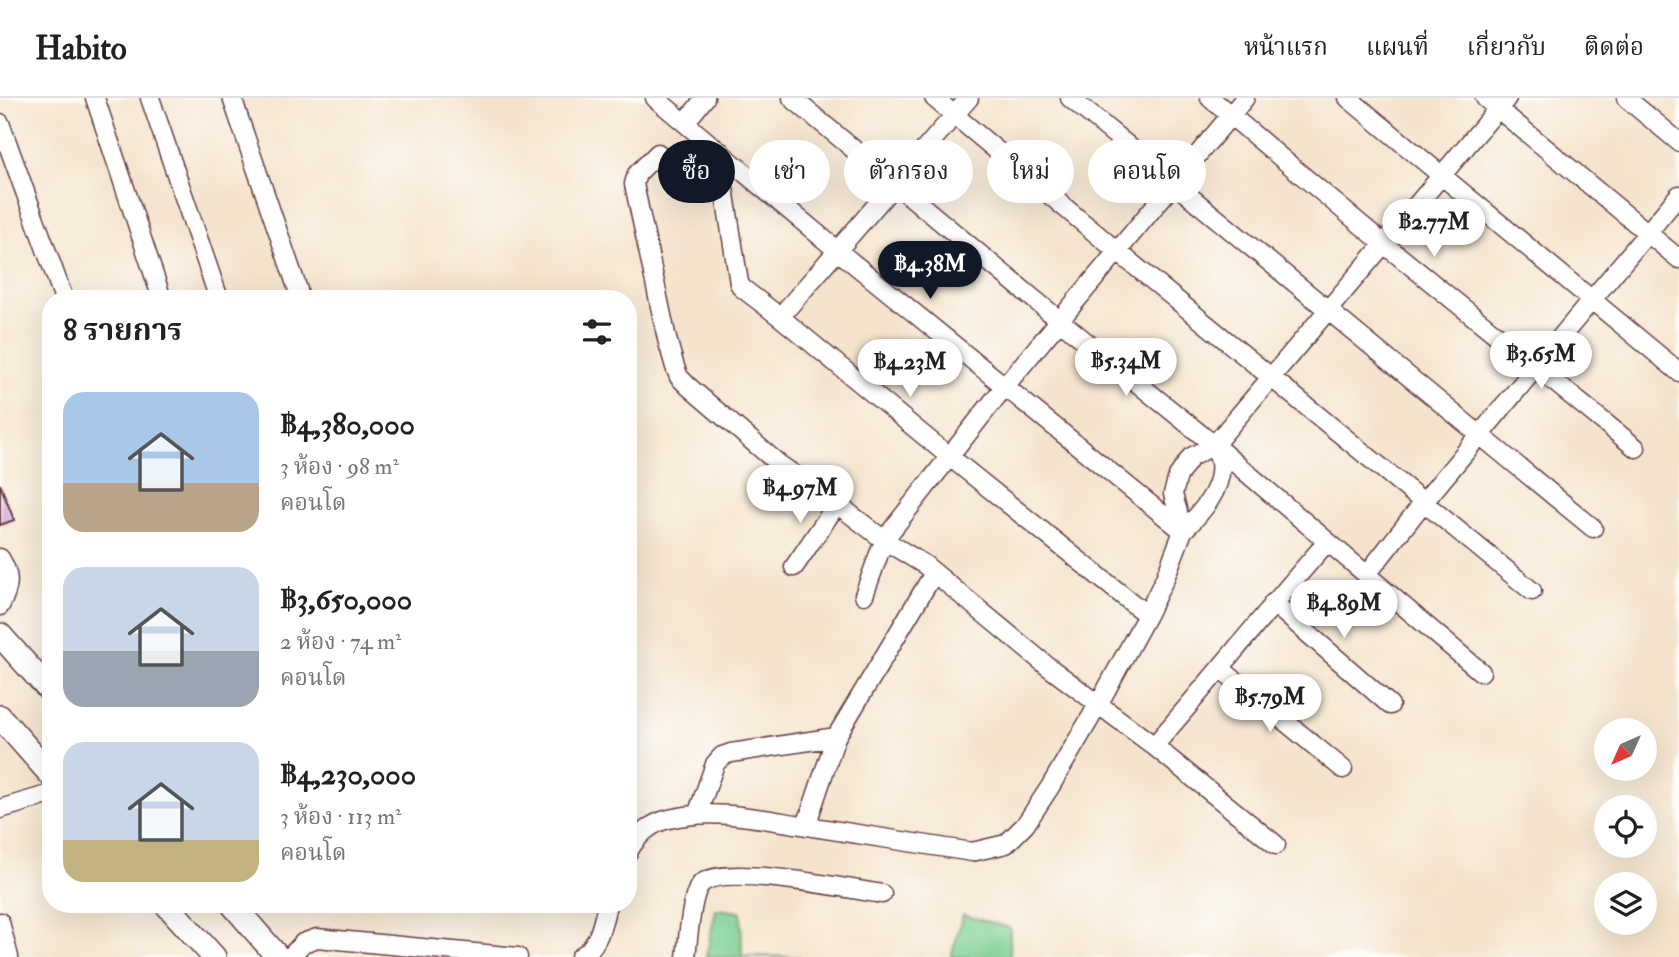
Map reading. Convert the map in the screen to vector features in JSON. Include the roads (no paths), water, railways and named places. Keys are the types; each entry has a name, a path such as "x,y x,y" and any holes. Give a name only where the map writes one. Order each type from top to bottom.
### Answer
{"main road":[{"path":"0,635 42,677"},
{"path":"2,721 42,765"},
{"path":"173,913 206,954"},
{"path":"246,913 278,957"}],"street":[{"path":"95,98 159,290"},
{"path":"150,98 216,290"},
{"path":"232,98 298,290"},
{"path":"655,98 707,140"},
{"path":"685,122 705,98"},
{"path":"792,98 844,140"},
{"path":"934,98 1532,592"},
{"path":"933,140 970,98"},
{"path":"1070,98 1121,140"},
{"path":"1210,98 1384,244 1636,448"},
{"path":"1206,145 1245,98"},
{"path":"1348,98 1679,372"},
{"path":"1626,98 1679,142"},
{"path":"1183,531 1173,494 1178,476 1191,457 1214,445 1442,176 1496,102 1679,259"},
{"path":"0,123 61,290"},
{"path":"658,153 637,174 634,184 667,339 679,377 780,465 884,540 925,565 1046,665 1154,746 1276,845"},
{"path":"735,164 838,251 1183,531"},
{"path":"1375,564 1679,195"},
{"path":"726,203 739,284 742,288 1147,615"},
{"path":"780,317 879,203"},
{"path":"920,203 1214,445 1481,672"},
{"path":"864,595 884,540 1004,386 1158,203"},
{"path":"1197,203 1593,528"},
{"path":"637,839 643,831 667,819 707,813 749,817 972,852 1006,844 1025,825 1044,796 1147,615 1183,531 1212,497 1219,477 1220,463 1214,445"},
{"path":"794,567 837,504"},
{"path":"1154,746 1327,542"},
{"path":"0,558 8,573 8,583 0,606"},
{"path":"806,826 836,737 934,573"},
{"path":"1273,603 1390,705"},
{"path":"1221,668 1343,769"},
{"path":"697,815 715,764 722,757 732,753 836,737"},
{"path":"0,809 42,797"},
{"path":"686,957 696,891 703,881 760,876 882,894"},
{"path":"580,957 589,952 598,938 605,913"},
{"path":"0,924 9,957"},
{"path":"290,957 303,943 317,938 518,957"}]}
